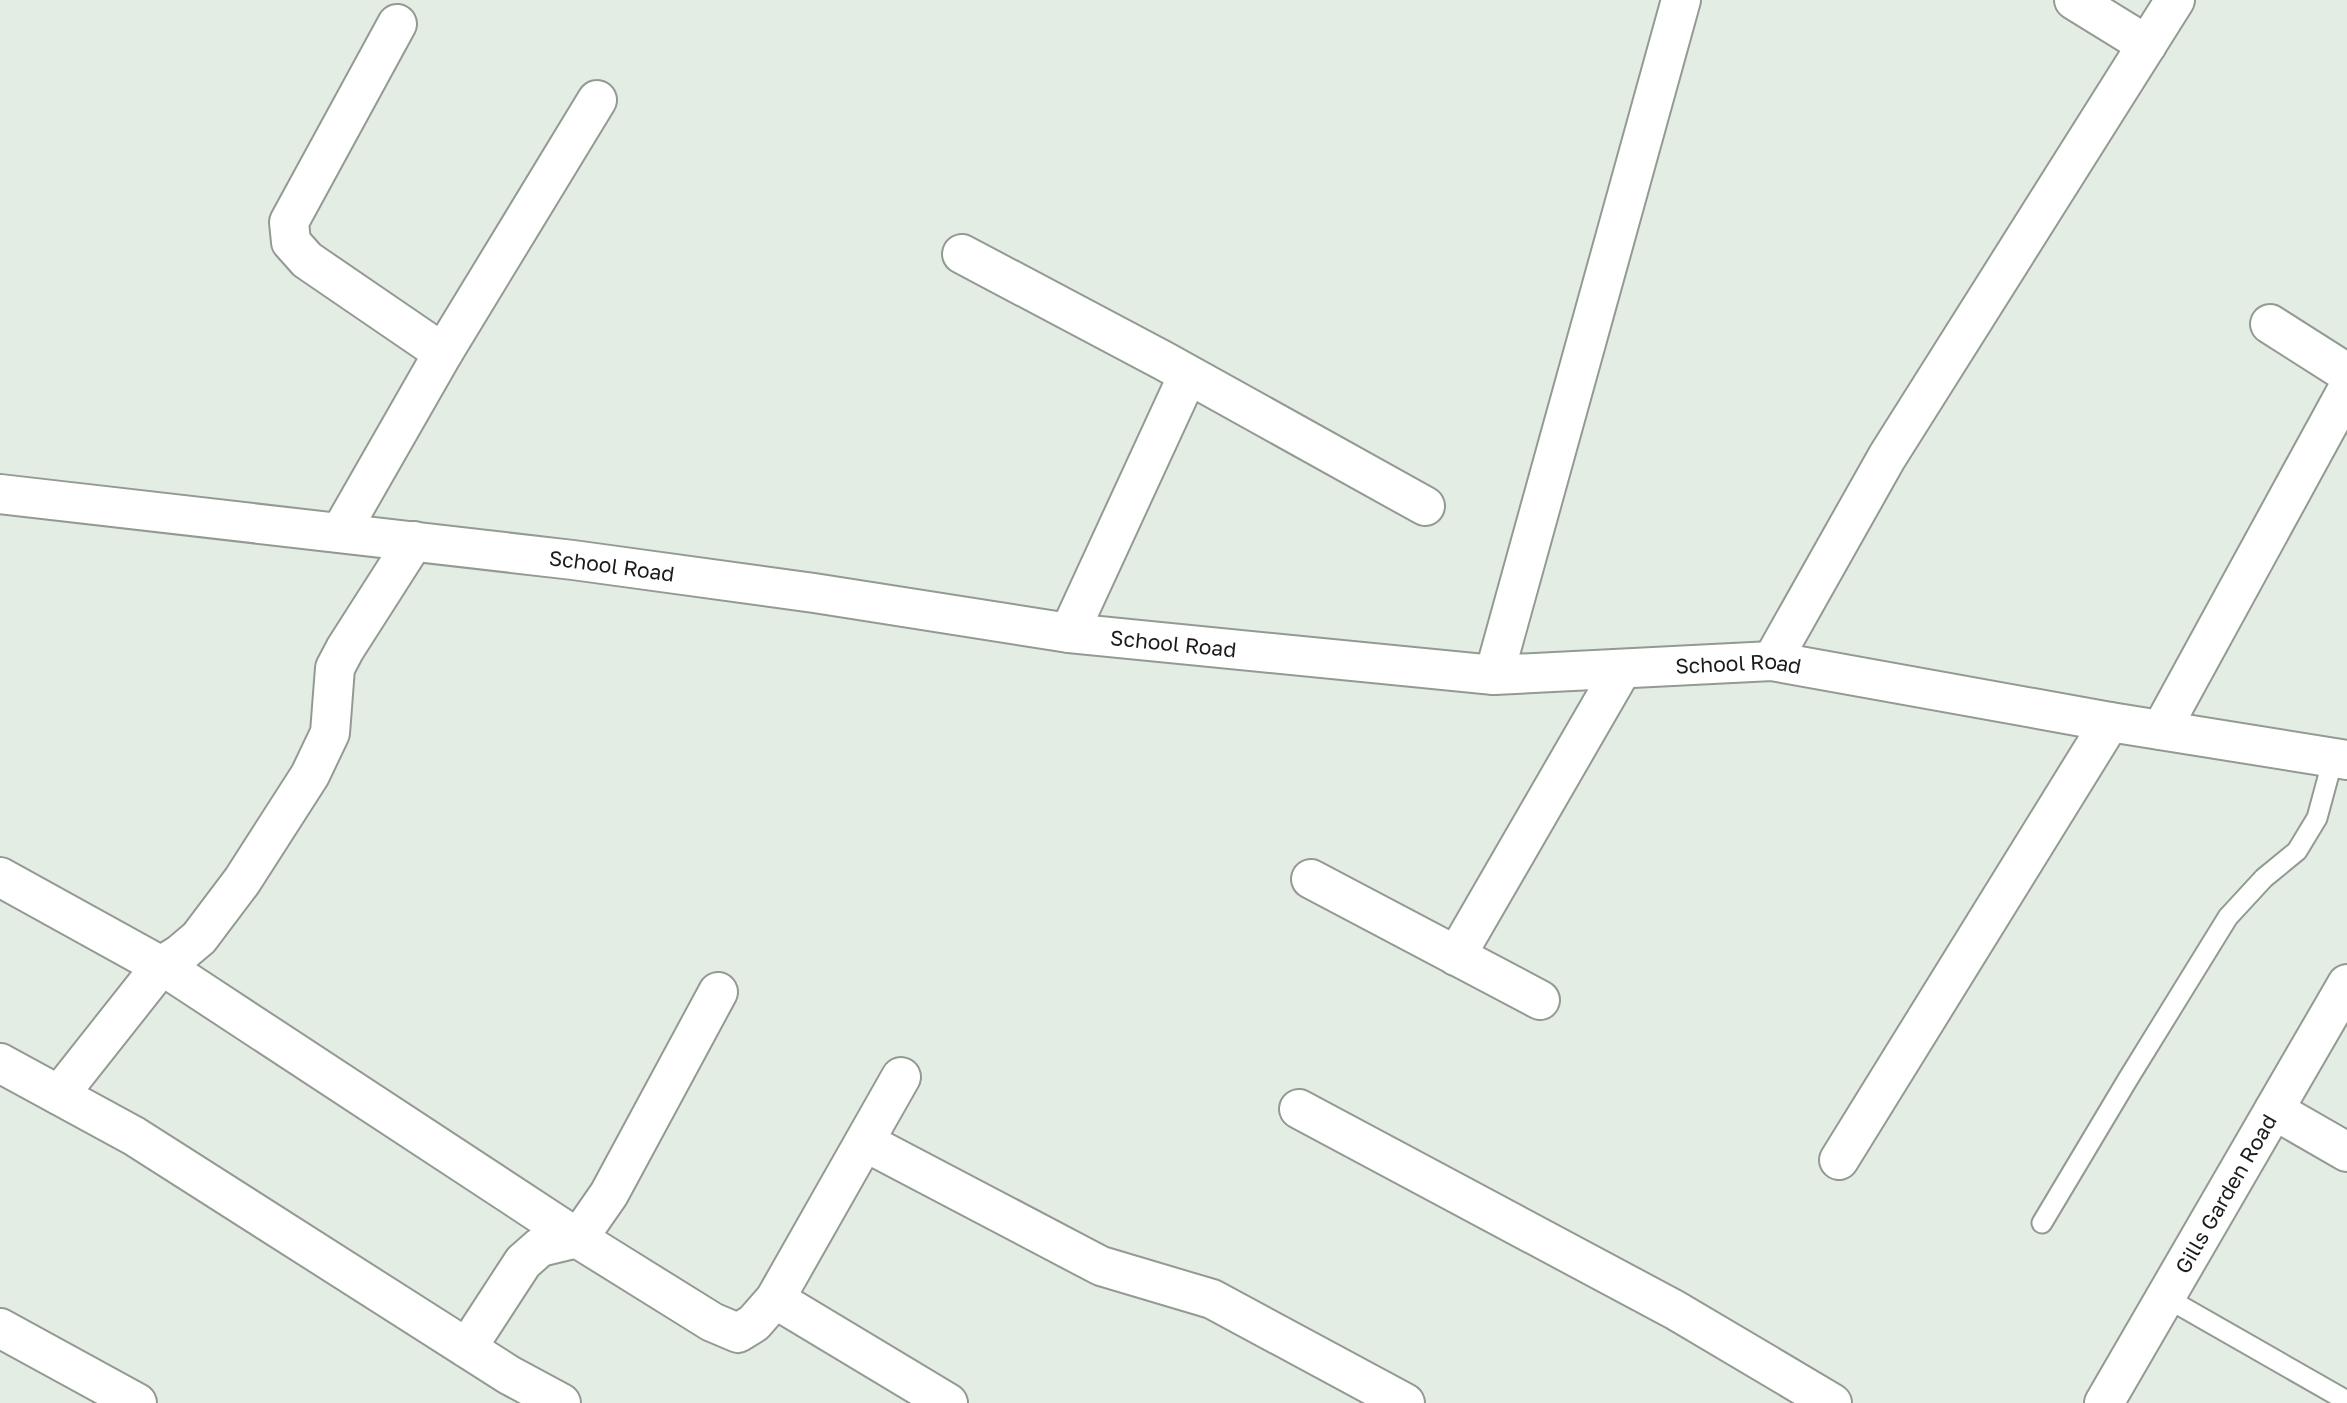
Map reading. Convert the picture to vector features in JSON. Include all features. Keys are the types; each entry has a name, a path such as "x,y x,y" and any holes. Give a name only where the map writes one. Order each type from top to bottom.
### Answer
{"street":[{"path":"1494,675 1681,0"},
{"path":"2074,0 2147,45"},
{"path":"1772,661 1887,457 2175,0"},
{"path":"397,24 289,222 291,242 307,260 443,353"},
{"path":"340,533 443,353 597,100"},
{"path":"962,254 1425,506"},
{"path":"2270,324 2347,373"},
{"path":"1069,633 1188,375"},
{"path":"2161,730 2347,390"},
{"name":"School Road","path":"0,494 573,560 801,591 1069,633 1494,675 1772,661 2110,722 2340,759"},
{"path":"59,1095 161,966 199,938 242,881 310,775 330,733 335,668 414,541"},
{"path":"1456,956 1622,669"},
{"path":"1839,1160 2110,722"},
{"path":"0,877 161,966 363,1095 577,1238 712,1322 738,1333 754,1323 775,1299 901,1077"},
{"path":"1311,879 1540,1000"},
{"path":"467,1348 523,1262 540,1248 577,1238 609,1194 718,992"},
{"name":"Gills Garden Road","path":"2104,1403 2345,992"},
{"path":"0,1063 134,1136 509,1375 561,1403"},
{"path":"1299,1109 1675,1310 1832,1403"},
{"path":"2274,1110 2347,1152"},
{"path":"865,1142 1101,1266 1212,1299 1405,1403"},
{"path":"775,1299 948,1403"},
{"path":"0,1328 138,1403"}],"lane":[{"path":"2042,1223 2127,1079 2228,917 2264,878 2297,851 2317,818 2340,759"},
{"path":"2165,1297 2347,1402"}]}
